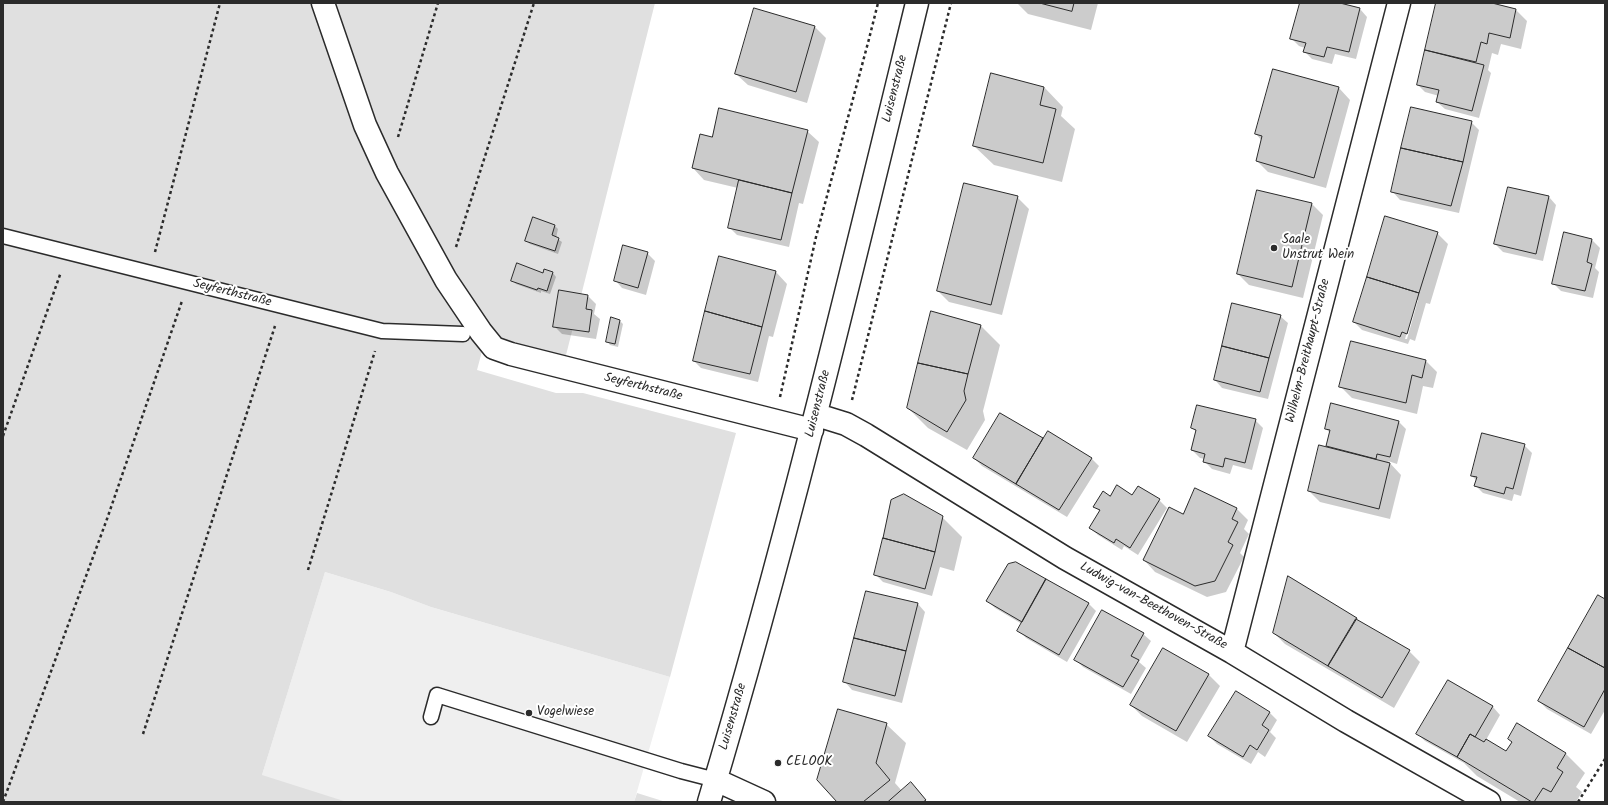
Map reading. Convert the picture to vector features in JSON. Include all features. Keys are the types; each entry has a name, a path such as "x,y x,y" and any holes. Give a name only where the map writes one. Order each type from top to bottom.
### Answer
{"street":[{"path":"323,3 365,124 387,173 446,280 472,333"},
{"name":"Luisenstraße","path":"709,802 732,727 814,422 917,3"},
{"name":"Wilhelm-Breithaupt-Straße","path":"1232,652 1399,3"},
{"name":"Seyferthstraße","path":"472,333 494,348 511,354 774,421 814,422"},
{"name":"Ludwig-van-Beethoven-Straße","path":"814,422 846,424 866,435 1065,558 1232,652 1346,721 1489,802"},
{"path":"716,780 764,802"}],"lane":[{"name":"Seyferthstraße","path":"3,236 382,331 472,333"},
{"path":"431,717 437,695 681,771 716,780"}],"path":[{"path":"150,274 220,3"},
{"path":"387,173 438,3"},
{"path":"446,280 534,3"},
{"path":"774,421 816,237 878,3"},
{"path":"846,424 951,3"},
{"path":"3,436 68,252"},
{"path":"3,802 107,520 188,283"},
{"path":"143,734 282,306"},
{"path":"308,570 382,331"},
{"path":"1578,802 1605,759"}],"shaded area":[{"path":"3,3 655,3 564,363 485,340 477,370 556,393 583,393 736,433 670,677 431,607 391,592 325,572 262,775 347,802 3,802"},
{"name":"Vogelwiese","path":"325,572 391,592 431,607 670,677 634,802 252,802 262,775"},
{"path":"637,793 666,802 634,802"}],"building":[{"path":"1040,3 1074,3 1072,11"},
{"path":"1300,3 1340,3 1360,8 1349,52 1327,47 1324,57 1303,52 1306,43 1290,39"},
{"path":"1436,3 1492,3 1516,9 1510,38 1489,33 1487,44 1481,42 1476,62 1425,50"},
{"path":"754,8 815,26 796,92 735,74"},
{"path":"1425,50 1484,65 1472,111 1436,102 1439,90 1417,85"},
{"path":"1273,69 1339,87 1314,178 1256,161 1262,136 1255,134"},
{"path":"991,73 1044,87 1040,105 1056,109 1043,163 973,146"},
{"path":"1411,107 1472,121 1463,162 1401,148"},
{"path":"719,108 808,130 792,193 692,168 700,134 712,137"},
{"path":"1401,148 1463,162 1451,206 1391,192"},
{"path":"739,180 792,193 781,240 728,228"},
{"path":"964,183 1018,196 991,305 937,291"},
{"path":"1508,187 1549,196 1536,254 1494,244"},
{"path":"1257,190 1312,203 1292,287 1237,274"},
{"path":"1385,216 1438,232 1419,293 1367,277"},
{"path":"533,217 555,225 552,235 559,238 555,251 525,241"},
{"path":"1564,232 1592,239 1587,262 1592,264 1585,291 1552,284"},
{"path":"623,245 648,252 638,288 614,281"},
{"path":"719,256 776,271 762,327 705,311"},
{"path":"517,263 543,273 544,269 553,272 547,291 538,288 537,290 511,281"},
{"path":"1367,277 1419,293 1407,334 1402,332 1400,337 1353,322"},
{"path":"559,290 588,295 586,309 592,310 589,332 553,327"},
{"path":"1232,303 1281,315 1269,358 1222,346"},
{"path":"705,311 762,327 750,374 693,361"},
{"path":"931,311 981,325 968,374 918,363"},
{"path":"611,317 620,320 615,344 606,342"},
{"path":"1351,341 1426,360 1422,378 1412,375 1406,403 1339,387"},
{"path":"1222,346 1269,358 1260,392 1214,380"},
{"path":"918,363 968,374 964,391 966,400 947,432 907,408"},
{"path":"1331,403 1399,421 1390,457 1377,454 1376,459 1326,446 1330,430 1325,429"},
{"path":"1197,405 1256,419 1245,463 1225,458 1223,467 1203,462 1205,454 1191,450 1196,430 1191,428"},
{"path":"1000,413 1043,438 1016,484 973,458"},
{"path":"1048,431 1092,458 1059,510 1016,484"},
{"path":"1482,433 1525,444 1513,489 1506,487 1504,494 1474,486 1477,477 1471,476"},
{"path":"1319,445 1390,463 1379,509 1308,491"},
{"path":"1117,485 1132,495 1138,486 1160,499 1130,548 1116,539 1114,543 1089,528 1100,510 1093,507 1103,491 1110,496"},
{"path":"1195,488 1237,508 1232,519 1238,522 1228,542 1233,545 1215,581 1195,586 1143,560 1169,507 1183,514"},
{"path":"904,494 943,516 935,552 883,538 891,500"},
{"path":"883,538 935,552 925,589 874,575"},
{"path":"1016,562 1046,579 1022,622 986,601 1008,564"},
{"path":"1288,576 1357,618 1328,666 1273,633"},
{"path":"1046,579 1089,603 1059,655 1017,631"},
{"path":"866,591 918,603 906,651 854,638"},
{"path":"1598,595 1605,599 1605,668 1568,648"},
{"path":"1102,610 1144,633 1131,656 1139,660 1123,687 1074,660"},
{"path":"1356,619 1410,650 1382,698 1328,666"},
{"path":"854,638 906,651 895,696 843,682"},
{"path":"1163,648 1209,674 1176,731 1130,705"},
{"path":"1568,648 1605,668 1605,689 1584,727 1538,701"},
{"path":"1448,680 1493,706 1475,737 1470,734 1457,757 1416,734"},
{"path":"1236,691 1270,712 1262,725 1269,730 1257,750 1250,745 1243,757 1208,736"},
{"path":"838,709 887,723 876,763 890,780 863,802 837,802 817,780"},
{"path":"1517,723 1566,753 1557,768 1563,772 1551,792 1543,788 1534,802 1457,757 1470,734 1484,742 1486,739 1506,751 1512,742 1508,739"},
{"path":"911,782 926,800 923,802 888,802"}],"place":[{"name":"Saale Unstrut Wein","path":"1274,248"},
{"name":"Vogelwiese","path":"529,713"},
{"name":"CELOOK","path":"778,763"}]}
